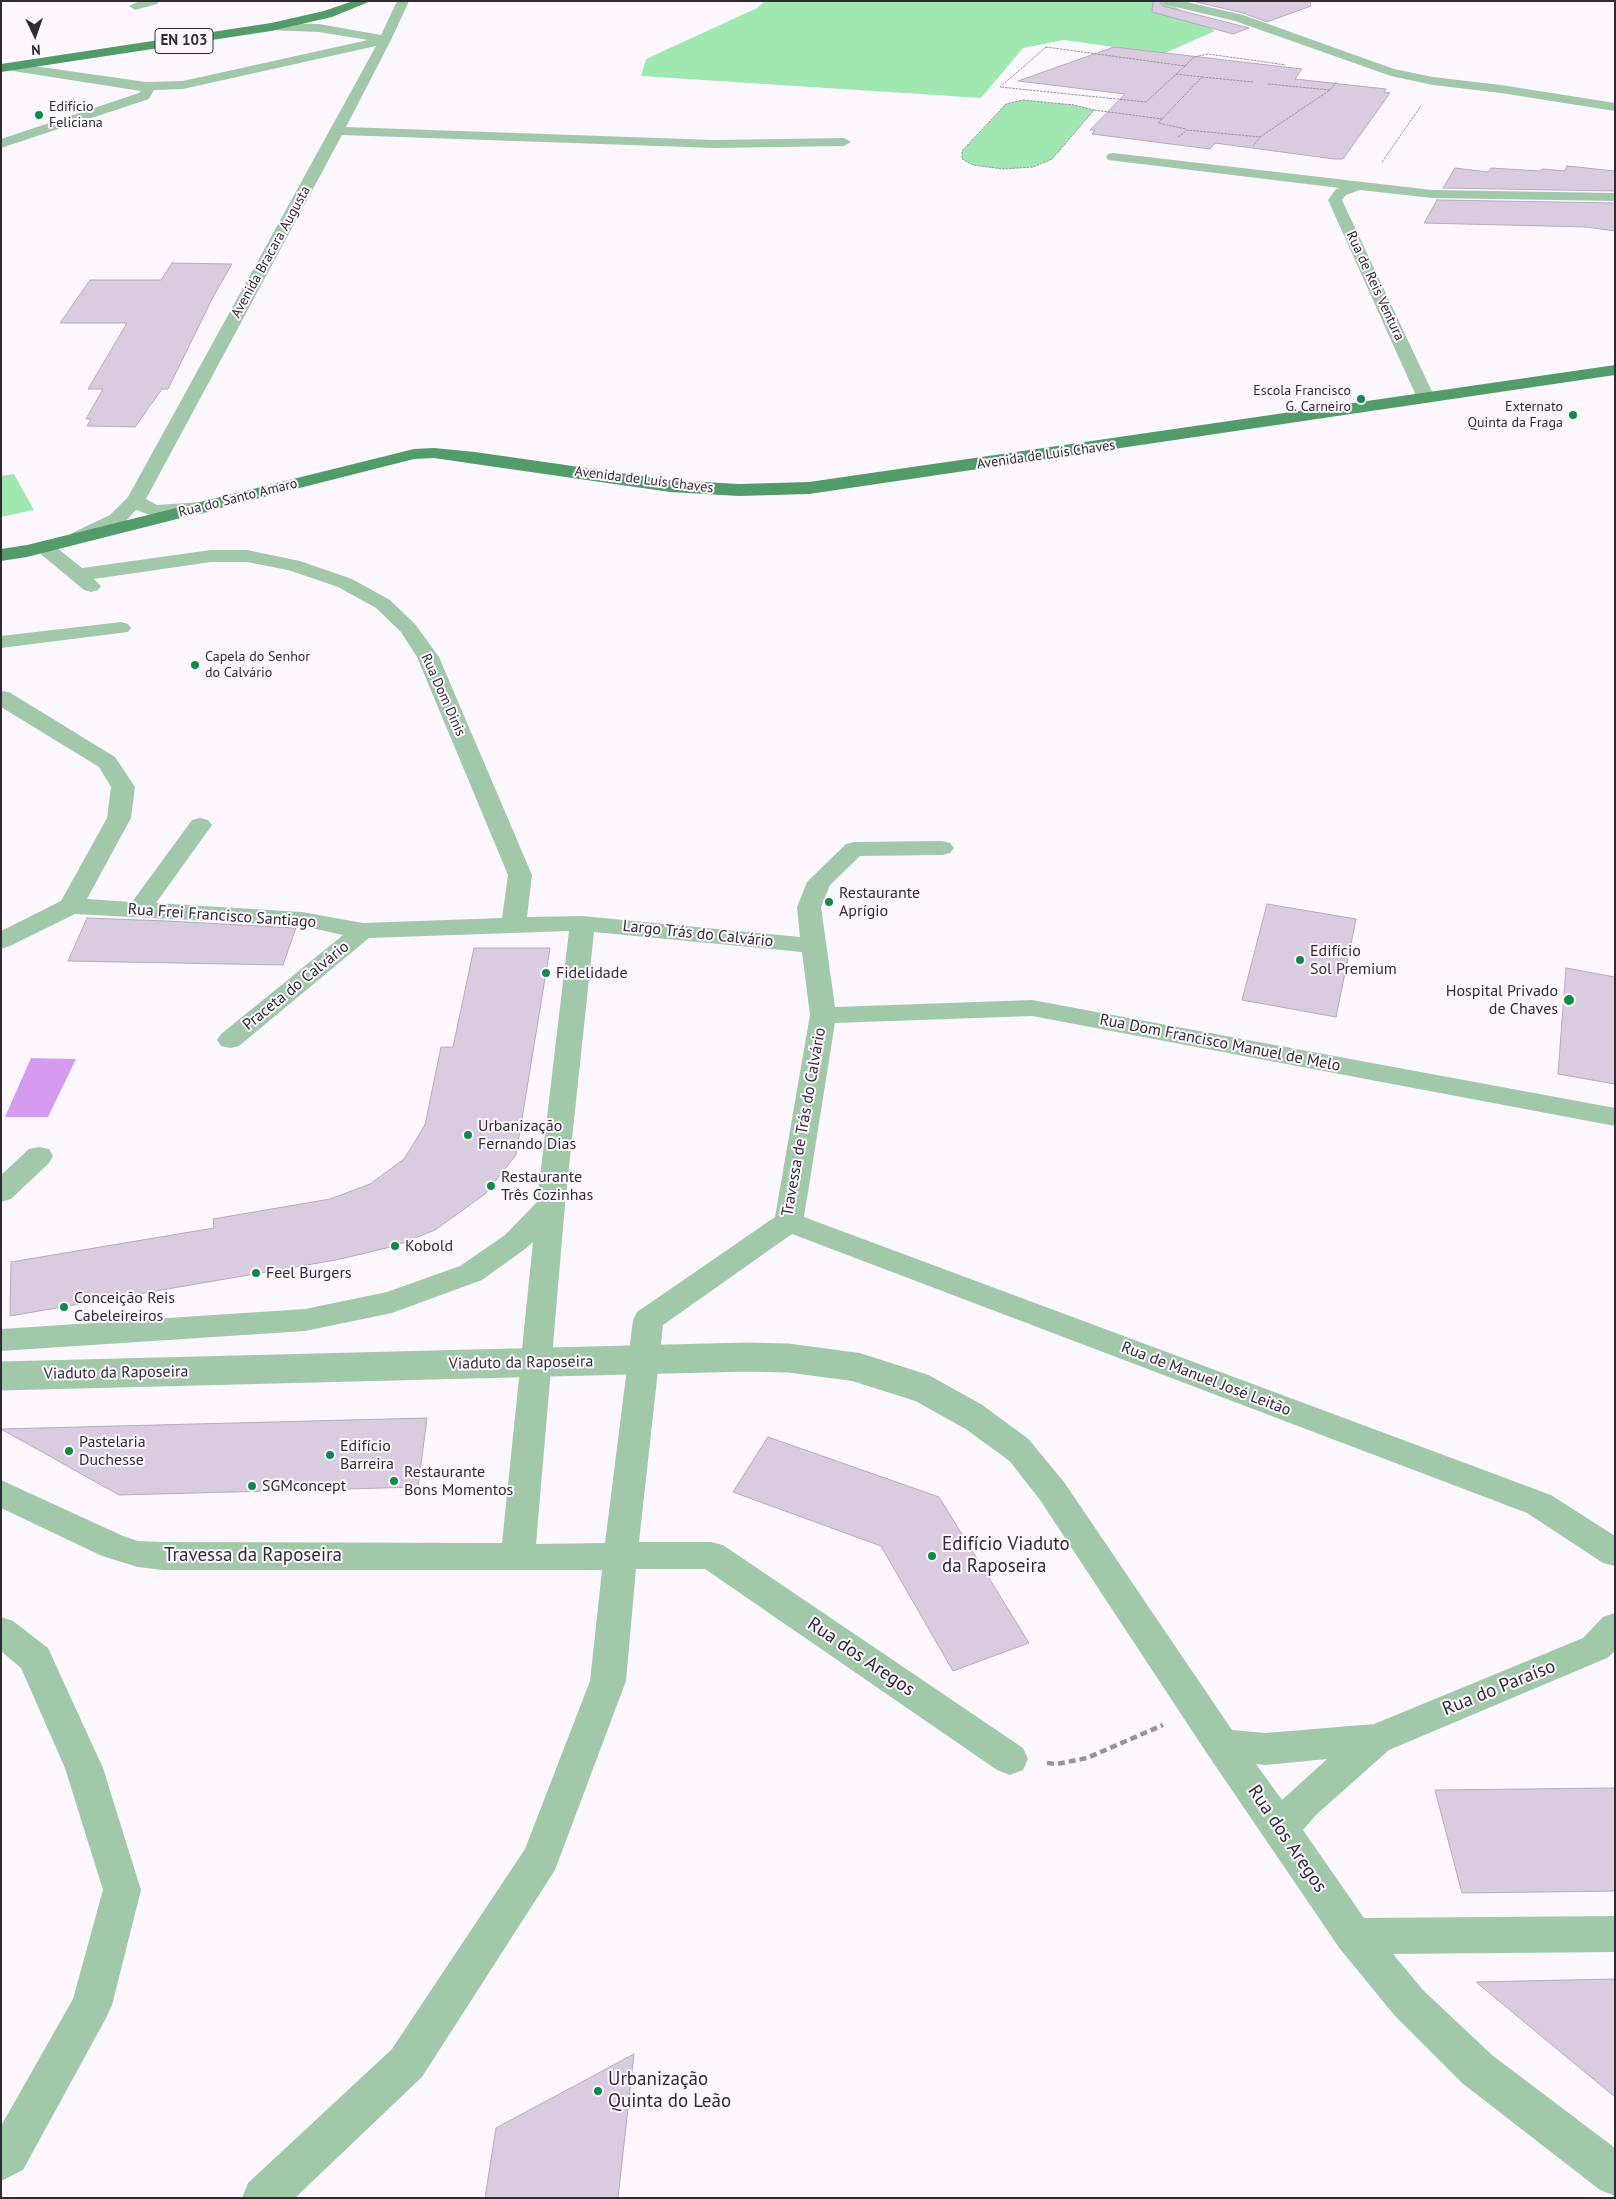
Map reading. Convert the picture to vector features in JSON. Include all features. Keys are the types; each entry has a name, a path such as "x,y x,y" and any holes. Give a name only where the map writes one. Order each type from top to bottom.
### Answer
{"main road":[{"name":"EN 103","path":"7,68 271,27 328,14 365,1"},
{"name":"Avenida de Luís Chaves","path":"475,458 670,486 767,490 809,488 863,482 1615,370"},
{"name":"Rua do Santo Amaro","path":"1,555 44,547 404,455 434,453 475,458"}],"street":[{"path":"135,6 153,1"},
{"name":"Avenida Bracara Augusta","path":"79,537 117,519 136,500 337,130 385,40 403,1"},
{"path":"1167,1 1239,18 1391,72 1615,107"},
{"path":"271,27 320,28 363,34 385,40"},
{"path":"7,68 146,86 205,81 385,40"},
{"path":"1,144 144,96 148,91 146,86"},
{"path":"337,130 715,144 844,142"},
{"path":"1113,157 1458,196 1615,196"},
{"name":"Rua de Reis Ventura","path":"1358,186 1341,192 1335,200 1426,398"},
{"path":"136,500 144,507 156,511 205,507"},
{"name":"Rua Dom Dinis","path":"44,547 86,582 211,556 247,556 294,564 344,583 383,604 408,628 428,657 520,875 514,926"},
{"path":"1,642 121,628"},
{"path":"1,697 107,762 123,787 119,818 71,906 1,941"},
{"path":"139,909 200,825"},
{"name":"Travessa de Trás do Calvário","path":"620,1556 648,1320 789,1222 823,1015 809,907 819,882 854,849 942,848"},
{"name":"Rua Frei Francisco Santiago","path":"71,906 302,918 362,931 582,923"},
{"path":"518,1556 551,1205 582,923"},
{"name":"Largo Trás do Calvário","path":"582,923 814,946"},
{"name":"Praceta do Calvário","path":"230,1040 362,931"},
{"name":"Rua Dom Francisco Manuel de Melo","path":"823,1015 1032,1008 1615,1117"},
{"path":"1,1192 39,1156"},
{"path":"1,1340 305,1320 392,1302 471,1273 515,1242 551,1205"},
{"name":"Rua de Manuel José Leitão","path":"789,1222 1539,1504 1615,1553"},
{"name":"Viaduto da Raposeira","path":"1,1376 747,1357 788,1358 856,1368 922,1388 974,1417 1019,1450"},
{"name":"Rua dos Aregos","path":"1019,1450 1052,1491 1152,1636 1198,1710 1250,1786 1291,1816 1354,1936 1409,2003 1478,2069 1615,2175"},
{"name":"Travessa da Raposeira","path":"1,1493 114,1547 138,1554 163,1556 518,1556 570,1558 711,1555"},
{"name":"Rua dos Aregos","path":"711,1555 1010,1759"},
{"path":"263,2198 407,2063 541,1858 608,1681 620,1556"},
{"name":"Rua do Paraíso","path":"1221,1744 1266,1749 1376,1739 1595,1648 1615,1627"},
{"path":"1,1631 35,1658 84,1768 122,1890 92,2005 8,2155 1,2160"},
{"name":"Rua do Paraíso","path":"1291,1816 1376,1739"},
{"path":"1250,1786 1266,1749"},
{"path":"1354,1936 1615,1934"}],"path":[{"path":"1185,66 1046,47 1000,87 1146,102 1185,66 1194,57 1208,54 1286,65"},
{"path":"1176,74 1253,82"},
{"path":"1251,148 1260,137 1330,90 1340,76"},
{"path":"1202,77 1158,123 1187,130 1260,137"},
{"path":"1268,84 1330,90"},
{"path":"1094,110 1052,159 1032,167 1003,169 973,165 962,158 962,151 1006,104 1023,100 1074,105 1094,110 1162,119"},
{"path":"1379,166 1422,104"},
{"path":"1156,162 1187,130"},
{"path":"1010,1759 1057,1764 1087,1758 1198,1710"}],"green space":[{"path":"765,1 1166,1 1215,31 1163,54 1064,40 1023,48 981,98 641,76 646,59 757,8"},
{"path":"1023,100 1074,105 1094,110 1052,159 1033,167 1003,169 973,165 962,159 962,151 1006,104"},
{"path":"14,474 34,510 1,517 1,476"}],"shaded area":[{"path":"31,1058 76,1059 48,1117 5,1117"}],"building":[{"path":"1153,1 1159,1 1163,6 1249,28 1233,34 1152,12"},
{"path":"1192,1 1310,1 1311,6 1267,22 1243,13"},
{"path":"1114,47 1302,69 1295,79 1386,89 1384,92 1390,93 1343,159 1334,159 1215,143 1210,149 1092,134 1095,130 1090,130 1125,94 1018,81"},
{"path":"1567,166 1615,171 1615,191 1443,188 1455,168 1488,172 1491,168 1565,171"},
{"path":"1437,200 1615,203 1615,231 1586,227 1424,223"},
{"path":"172,263 232,264 213,297 168,389 162,389 135,427 87,426 91,419 86,419 103,389 88,389 127,323 60,323 90,280 161,280"},
{"name":"Edifício Sol Premium","path":"1267,904 1356,919 1336,1017 1242,1000"},
{"path":"87,918 296,928 283,965 68,961"},
{"name":"Urbanização Fernando Dias","path":"474,948 550,948 516,1155 485,1194 435,1230 395,1246 336,1260 10,1316 11,1262 214,1228 213,1219 330,1199 370,1184 404,1159 425,1125 441,1047 453,1047"},
{"path":"1566,968 1615,977 1615,1084 1558,1074"},
{"path":"427,1418 418,1487 119,1495 1,1429"},
{"name":"Edifício Viaduto da Raposeira","path":"768,1437 939,1497 1029,1643 953,1671 881,1546 733,1492"},
{"path":"1615,1788 1615,1891 1462,1893 1435,1790"},
{"path":"1615,1979 1615,2097 1476,1982"},
{"name":"Urbanização Quinta do Leão","path":"634,2054 618,2198 485,2198 496,2128"}],"place":[{"name":"Edifício Feliciana","path":"39,115"},
{"name":"Escola Francisco G. Carneiro","path":"1361,399"},
{"name":"Externato Quinta da Fraga","path":"1573,415"},
{"name":"Capela do Senhor do Calvário","path":"195,665"},
{"name":"Restaurante Aprígio","path":"829,902"},
{"name":"Edifício Sol Premium","path":"1300,960"},
{"name":"Fidelidade","path":"546,973"},
{"name":"Hospital Privado de Chaves","path":"1569,1000"},
{"name":"Urbanização Fernando Dias","path":"468,1135"},
{"name":"Restaurante Três Cozinhas","path":"491,1186"},
{"name":"Kobold","path":"395,1246"},
{"name":"Feel Burgers","path":"256,1273"},
{"name":"Conceição Reis Cabeleireiros","path":"64,1307"},
{"name":"Pastelaria Duchesse","path":"69,1451"},
{"name":"Edifício Barreira","path":"330,1455"},
{"name":"Restaurante Bons Momentos","path":"394,1481"},
{"name":"SGMconcept","path":"252,1486"},
{"name":"Edifício Viaduto da Raposeira","path":"932,1556"},
{"name":"Urbanização Quinta do Leão","path":"598,2091"}]}
